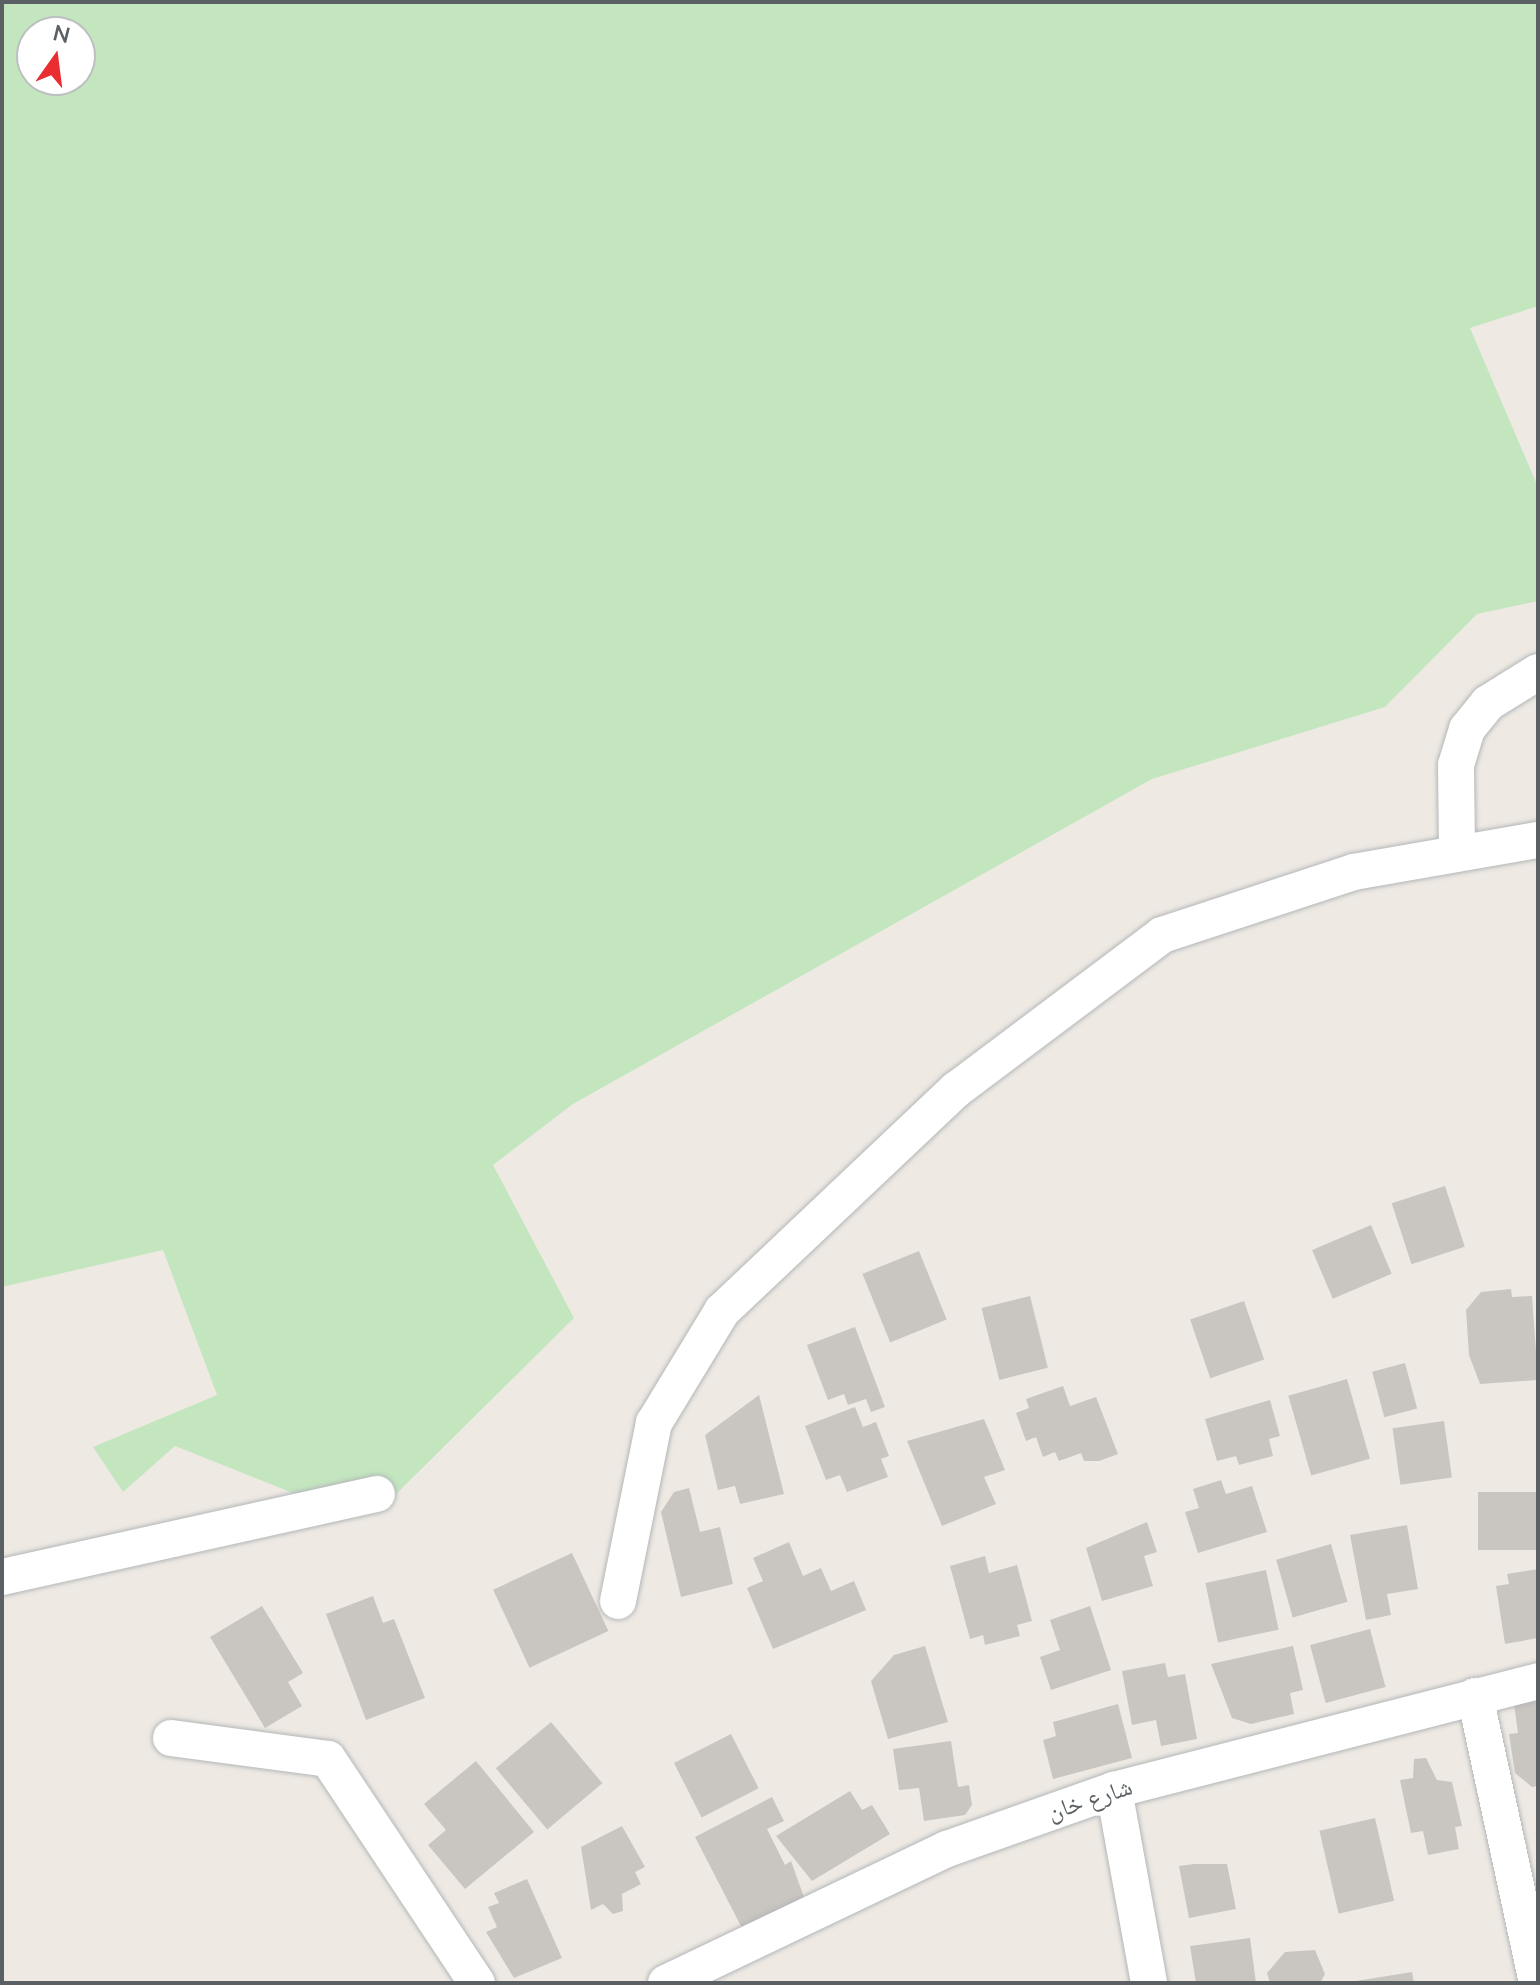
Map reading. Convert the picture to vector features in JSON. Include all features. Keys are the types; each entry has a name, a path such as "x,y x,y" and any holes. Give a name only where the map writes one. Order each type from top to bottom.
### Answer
{"street":[{"path":"1457,850 1456,765 1467,729 1488,703 1538,672"},
{"path":"618,1601 654,1423 722,1311 957,1089 1162,935 1283,892 1457,850 1538,840"},
{"path":"2,1577 377,1494"},
{"name":"شارع خان","path":"666,1983 947,1849 1114,1790 1538,1681"},
{"path":"1475,1696 1537,1983"},
{"path":"171,1738 328,1759 477,1983"},
{"path":"1114,1790 1149,1983"}],"green space":[{"path":"2,2 1538,2 1538,306 1470,328 1538,487 1538,601 1477,614 1385,707 1152,779 573,1104 493,1165 574,1318 388,1502 298,1495 175,1446 123,1492 93,1447 217,1395 163,1250 2,1287"}],"building":[{"path":"1445,1186 1465,1247 1412,1264 1392,1203"},
{"path":"1371,1225 1392,1274 1333,1299 1312,1250"},
{"path":"919,1251 947,1320 890,1342 862,1274"},
{"path":"1511,1289 1512,1297 1532,1296 1538,1380 1480,1384 1469,1355 1466,1310 1481,1292"},
{"path":"1030,1296 1048,1368 999,1380 981,1308"},
{"path":"1244,1301 1264,1360 1210,1378 1190,1320"},
{"path":"855,1327 885,1407 871,1412 866,1399 848,1405 844,1394 828,1400 807,1345"},
{"path":"1405,1363 1417,1408 1384,1417 1372,1372"},
{"path":"1347,1379 1370,1459 1311,1476 1288,1396"},
{"path":"1063,1386 1070,1406 1096,1397 1118,1454 1099,1461 1084,1461 1081,1453 1059,1461 1055,1452 1043,1457 1036,1437 1026,1441 1016,1413 1029,1408 1026,1399"},
{"path":"759,1395 784,1494 740,1504 735,1486 718,1490 705,1435"},
{"path":"1270,1400 1280,1436 1269,1439 1273,1456 1239,1465 1236,1456 1217,1461 1205,1419"},
{"path":"855,1407 863,1427 876,1422 889,1456 881,1459 888,1477 847,1492 840,1475 826,1480 805,1426"},
{"path":"984,1419 1005,1470 984,1477 996,1504 942,1526 907,1441"},
{"path":"1444,1421 1452,1477 1400,1485 1393,1428"},
{"path":"1221,1480 1226,1494 1252,1486 1267,1532 1198,1553 1185,1512 1199,1508 1193,1489"},
{"path":"689,1488 700,1532 720,1527 733,1584 681,1597 661,1512 674,1492"},
{"path":"1478,1492 1538,1492 1538,1550 1478,1550"},
{"path":"1147,1522 1157,1552 1144,1556 1153,1586 1102,1601 1086,1548"},
{"path":"1407,1525 1418,1589 1387,1594 1391,1615 1366,1620 1350,1535"},
{"path":"789,1542 803,1576 821,1568 831,1591 854,1581 866,1610 773,1649 747,1588 763,1581 753,1558"},
{"path":"1331,1544 1348,1602 1293,1617 1276,1560"},
{"path":"572,1553 608,1631 529,1668 493,1590"},
{"path":"985,1556 989,1573 1017,1565 1032,1621 1017,1625 1020,1636 985,1645 983,1635 970,1639 950,1566"},
{"path":"1538,1569 1538,1638 1505,1644 1496,1586 1509,1584 1507,1574"},
{"path":"1266,1570 1279,1630 1218,1643 1205,1583"},
{"path":"373,1596 383,1623 394,1619 425,1698 366,1720 326,1614"},
{"path":"262,1606 303,1673 288,1682 302,1706 265,1728 210,1637"},
{"path":"1090,1606 1111,1670 1051,1690 1040,1657 1060,1650 1050,1620"},
{"path":"1370,1629 1386,1687 1326,1703 1310,1645"},
{"path":"925,1646 948,1722 888,1739 871,1681 894,1655"},
{"path":"1293,1646 1303,1690 1290,1693 1294,1714 1251,1724 1232,1718 1211,1664"},
{"path":"1165,1663 1168,1677 1185,1674 1197,1739 1161,1746 1156,1720 1132,1725 1122,1671"},
{"path":"1538,1701 1538,1786 1532,1787 1515,1773 1509,1734 1518,1733 1514,1704"},
{"path":"1118,1704 1132,1758 1053,1779 1043,1740 1056,1736 1053,1722"},
{"path":"551,1722 602,1783 547,1830 496,1768"},
{"path":"731,1734 759,1788 702,1817 674,1763"},
{"path":"951,1741 958,1787 969,1785 972,1805 965,1815 924,1821 919,1788 899,1790 893,1749"},
{"path":"1426,1758 1437,1780 1452,1782 1462,1826 1455,1827 1459,1849 1428,1855 1423,1831 1411,1833 1400,1780 1413,1778 1414,1759"},
{"path":"476,1761 534,1832 465,1889 428,1845 446,1830 424,1804"},
{"path":"850,1791 862,1810 872,1805 890,1834 812,1881 776,1836"},
{"path":"772,1797 784,1821 767,1829 785,1865 791,1861 805,1900 744,1932 695,1837"},
{"path":"1375,1818 1394,1901 1339,1914 1319,1831"},
{"path":"622,1826 645,1867 635,1872 641,1884 622,1894 623,1911 613,1914 603,1904 591,1910 581,1847"},
{"path":"1227,1864 1236,1909 1189,1918 1179,1866"},
{"path":"527,1879 562,1958 514,1978 486,1932 497,1927 488,1907 499,1903 494,1893"},
{"path":"1250,1938 1256,1983 1196,1983 1190,1946"},
{"path":"1315,1950 1325,1974 1320,1983 1270,1983 1267,1973 1285,1952"},
{"path":"1412,1972 1414,1983 1356,1983 1356,1981"}]}
